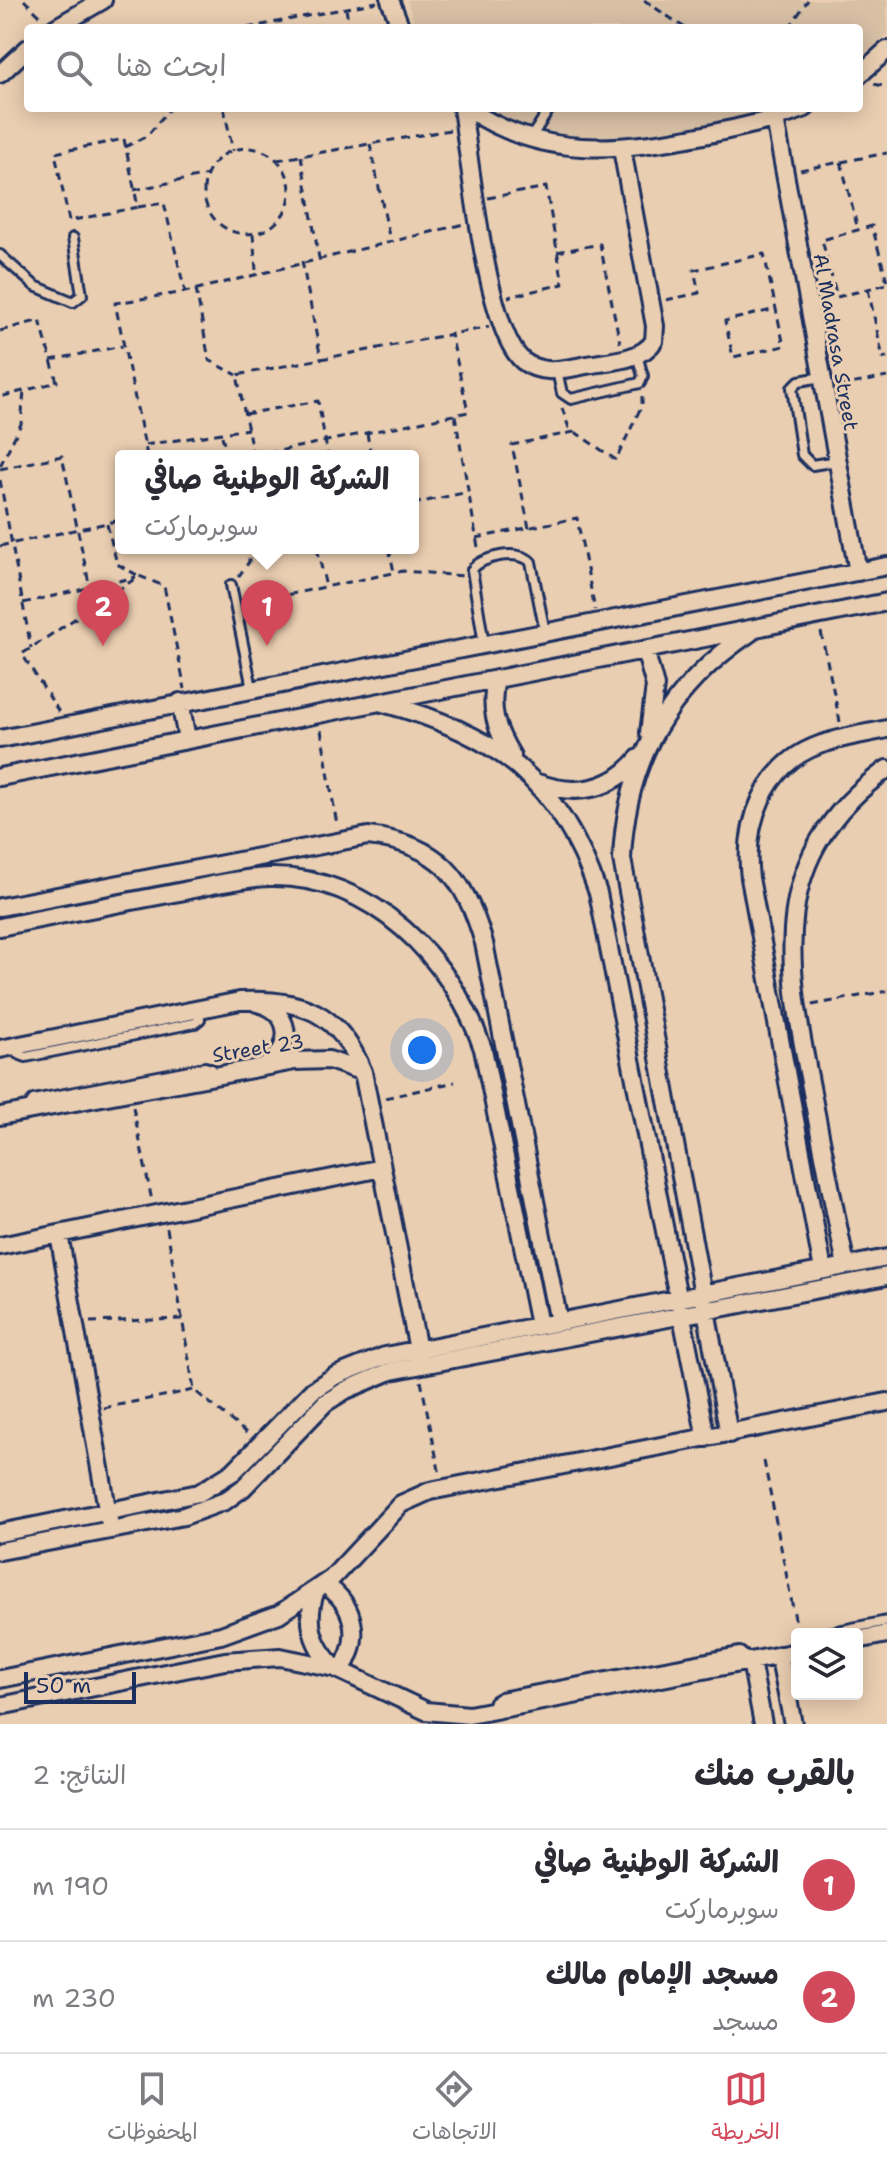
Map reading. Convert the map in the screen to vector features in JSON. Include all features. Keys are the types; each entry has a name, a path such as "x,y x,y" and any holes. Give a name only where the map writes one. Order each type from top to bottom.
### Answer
{"street":[{"path":"389,0 399,24"},
{"path":"60,24 94,2"},
{"path":"863,71 887,50"},
{"path":"0,74 24,52"},
{"path":"464,112 495,300 510,344 524,362 534,368 557,371 630,356 654,341 622,149"},
{"path":"471,112 530,140 560,147 622,149 775,119 794,112"},
{"name":"Al Madrasa Street","path":"775,119 858,572"},
{"path":"0,739 887,566"},
{"path":"0,777 887,602"},
{"path":"537,783 576,792 596,789 614,781 642,753 691,682 758,627"},
{"path":"645,650 651,667 655,705 623,832 625,889 729,1434"},
{"path":"496,679 492,703 496,726 515,763"},
{"path":"184,701 187,739"},
{"path":"378,702 439,718 466,730 515,763 537,783 575,835 598,893 706,1438"},
{"path":"823,1270 747,856 755,811 779,772 817,745 887,729"},
{"path":"846,1266 789,957 792,925 808,863 843,807 887,769"},
{"path":"0,907 339,841 383,838 424,850 447,867 465,890 484,943 559,1322"},
{"path":"0,927 271,877 333,888 389,916 413,936 461,996 483,1049 539,1325"},
{"path":"89,889 94,908"},
{"name":"Street 23","path":"8,1048 240,1001 276,999 299,1004 321,1015 354,1050 363,1072"},
{"path":"240,1001 270,1006 281,1016 286,1029 286,1044 279,1057 267,1065"},
{"name":"Street 23","path":"0,1116 267,1065 314,1059 347,1065 363,1072"},
{"path":"363,1072 419,1360"},
{"path":"0,1246 382,1168"},
{"path":"59,1234 110,1521"},
{"path":"0,1533 184,1516 225,1501 243,1488 325,1403 367,1379 419,1360 539,1325 887,1258"},
{"path":"0,1551 199,1493 233,1472 293,1407 335,1376 385,1356 419,1360 681,1316 887,1276"},
{"path":"0,1679 221,1635 279,1614 320,1587 401,1504 443,1488 887,1402"},
{"path":"320,1587 343,1600 354,1623 353,1648 338,1669"},
{"path":"320,1587 309,1618 311,1632 316,1646 338,1669"},
{"path":"863,1639 887,1634"},
{"path":"0,1706 253,1657 308,1661 338,1669 426,1711 447,1715 491,1711 791,1652"},
{"path":"779,1655 793,1724"},
{"path":"751,1661 763,1724"}],"lane":[{"path":"530,140 548,112"},
{"path":"0,255 35,286 73,302 82,295 73,238"},
{"path":"557,371 566,397 642,381 630,356"},
{"path":"823,383 799,381 792,388 802,455 812,465 837,461"},
{"path":"484,644 471,577 474,566 520,554 528,558 545,632"},
{"path":"231,585 252,688"},
{"path":"28,1110 33,1100 205,1067 212,1069 215,1075"},
{"path":"852,1628 887,1621"}],"path":[{"path":"24,0 50,24"},
{"path":"267,24 389,0"},
{"path":"644,0 679,24"},
{"path":"792,24 808,0"},
{"path":"346,8 348,24"},
{"path":"125,147 147,136 167,112"},
{"path":"225,112 233,151"},
{"path":"277,160 290,185 289,205 279,221 253,234 224,228 210,213 204,195 207,175 218,160 233,151 252,149 277,160 465,127"},
{"path":"138,207 124,139 55,153 69,221 164,203 185,292"},
{"path":"370,144 390,241"},
{"path":"784,173 887,153"},
{"path":"301,156 319,258"},
{"path":"841,162 858,230"},
{"path":"134,190 207,175"},
{"path":"477,200 546,187 563,284 495,300"},
{"path":"146,450 115,303 185,292 256,272 480,220"},
{"path":"872,226 881,258 887,283 837,297 822,240 872,226"},
{"path":"253,234 256,272"},
{"path":"557,252 600,244 630,356"},
{"path":"650,304 699,293 694,270 764,254 776,309 784,346 733,357 725,321 776,309"},
{"path":"881,258 887,258"},
{"path":"302,261 321,359"},
{"path":"196,289 209,360 237,375 502,324"},
{"path":"868,289 883,358 887,357"},
{"path":"0,331 40,320 57,382 0,397"},
{"path":"283,450 468,412 451,334"},
{"path":"51,360 124,346"},
{"path":"237,375 253,450"},
{"path":"823,383 887,377"},
{"path":"566,397 562,416 574,432 616,460 642,405 642,381"},
{"path":"0,467 21,424 24,391"},
{"path":"245,414 318,401 327,450"},
{"path":"455,415 480,562"},
{"path":"145,445 248,429"},
{"path":"529,528 512,445 574,432"},
{"path":"367,433 370,450"},
{"path":"222,435 226,450"},
{"path":"0,467 62,456 90,588"},
{"path":"0,480 31,648"},
{"path":"419,503 468,491"},
{"path":"476,538 577,518 598,622"},
{"path":"0,546 115,522"},
{"path":"107,524 117,564 164,586 184,701"},
{"path":"231,585 249,562 249,554"},
{"path":"318,554 326,587"},
{"path":"390,554 394,573"},
{"path":"235,605 417,570 471,577"},
{"path":"23,603 139,576"},
{"path":"68,725 22,654 139,576"},
{"path":"818,616 843,737"},
{"path":"318,713 339,841"},
{"path":"796,1008 887,991"},
{"path":"369,1101 455,1082"},
{"path":"130,1091 160,1214 194,1390 260,1444"},
{"path":"75,1323 182,1319"},
{"path":"419,1360 443,1488"},
{"path":"90,1410 194,1390"},
{"path":"764,1461 797,1628"}],"shaded area":[{"path":"407,0 887,0 887,34 863,57 863,24 415,24"},
{"path":"496,112 762,112 669,136 613,141 549,137"}],"place":[{"name":"مسجد الإمام مالك","path":"103,646"},
{"name":"الشركة الوطنية صافي","path":"267,646"}]}
